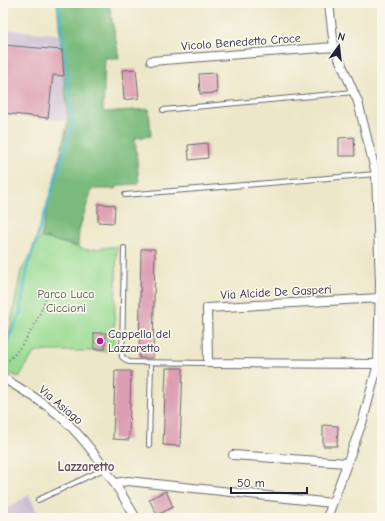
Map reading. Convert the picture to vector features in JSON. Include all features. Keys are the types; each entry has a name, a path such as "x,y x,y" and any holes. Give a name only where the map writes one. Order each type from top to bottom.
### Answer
{"street":[{"path":"327,518 363,420 378,364 381,283 376,174 358,102 334,47 329,3"},
{"name":"Vicolo Benedetto Croce","path":"151,61 334,47"},
{"name":"Via Alcide De Gasperi","path":"208,363 207,308 380,298"},
{"path":"208,363 378,364"},
{"name":"Via Asiago","path":"3,378 23,390 61,417 79,435 115,483 136,518"},
{"path":"233,455 347,462"},
{"path":"115,483 128,481 332,503"}],"lane":[{"path":"163,110 354,92"},
{"path":"125,195 376,174"},
{"path":"124,248 122,357 129,362 208,363"},
{"path":"149,445 151,363"},
{"path":"38,500 104,469"}],"path":[{"path":"3,366 27,340 38,320 50,288"}],"shaded area":[{"path":"3,29 61,35 68,121 3,115"},
{"path":"29,495 40,518 3,518 3,511"}],"green space":[{"path":"57,3 109,3 119,58 105,58 103,112 149,109 151,136 135,138 139,184 119,185 116,189 92,189 79,230 78,246 41,237 68,121"},
{"name":"Parco Luca Ciccioni","path":"41,237 88,250 117,246 114,345 112,351 47,351 34,353 19,377 3,371 3,341 9,333 21,271"}],"building":[{"path":"3,45 62,50 64,76 53,75 48,118 3,113"},
{"path":"136,69 139,98 124,100 122,70"},
{"path":"216,73 217,93 200,94 199,74"},
{"path":"354,137 355,156 339,156 339,138"},
{"path":"207,143 208,158 189,160 188,145"},
{"path":"98,204 115,205 114,223 98,222"},
{"path":"141,249 155,249 153,358 139,358"},
{"name":"Cappella del Lazzaretto","path":"94,333 106,333 105,349 94,349"},
{"path":"166,368 183,368 180,446 163,445"},
{"path":"115,371 131,371 129,440 113,439"},
{"path":"323,425 338,426 337,446 323,446"},
{"path":"166,491 173,507 157,515 149,499"}],"waterway":[{"path":"3,350 20,314 27,269 73,124 59,3"}],"place":[{"name":"Cappella del Lazzaretto","path":"100,341"}],"district":[{"name":"Lazzaretto","path":"86,466"}]}
